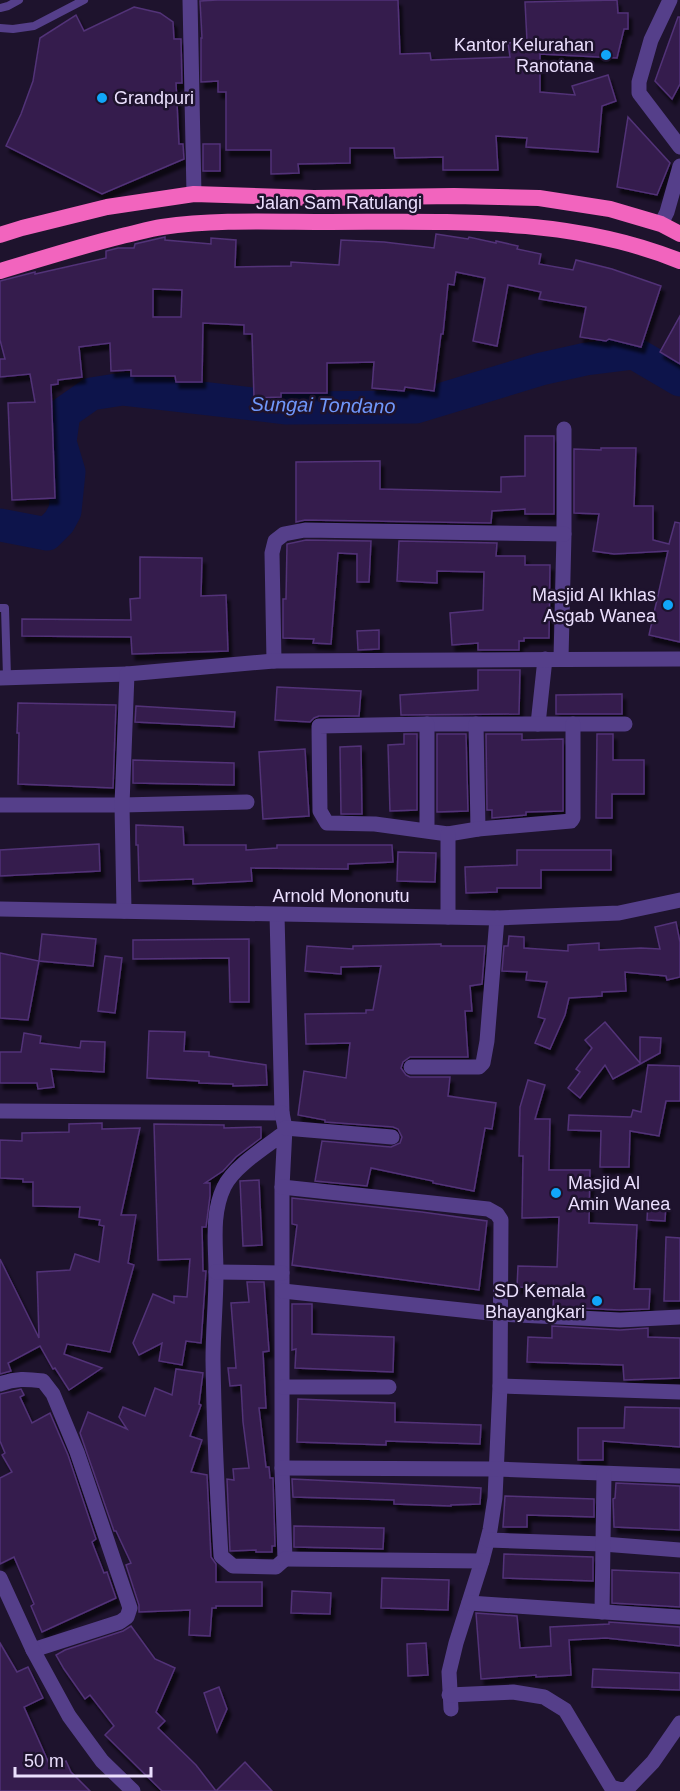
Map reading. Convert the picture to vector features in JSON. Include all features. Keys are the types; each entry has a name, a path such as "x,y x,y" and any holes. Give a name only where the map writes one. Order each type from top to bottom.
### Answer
{"highway":[{"path":"0,235 107,207 194,194 314,198 454,196 539,198 610,209 662,224 680,234"},
{"name":"Jalan Sam Ratulangi","path":"0,271 98,242 160,227 203,223 409,222 537,226 601,237 657,252 680,261"}],"street":[{"path":"190,0 194,194"},
{"path":"670,0 651,40 639,82 639,93 680,147"},
{"path":"662,224 680,166"},
{"path":"561,658 564,429"},
{"path":"274,661 272,553 275,541 284,534 305,530 564,534"},
{"path":"538,724 545,659"},
{"path":"3,677 127,674 274,661 680,659"},
{"path":"124,911 122,805 127,674"},
{"path":"573,724 573,818 571,821 478,829 448,834 375,824 327,823 320,811 320,726 427,724 476,724 538,724 573,724 625,724"},
{"path":"427,724 427,831"},
{"path":"476,724 478,829"},
{"path":"0,804 122,805 248,802"},
{"path":"448,834 448,916"},
{"name":"Arnold Mononutu","path":"0,909 496,918 619,913 680,900"},
{"path":"277,915 284,1124 282,1468 285,1559"},
{"path":"411,1067 474,1067 483,1063 487,1041 496,918"},
{"path":"0,1111 284,1124 392,1137"},
{"path":"284,1124 224,1186 217,1209 213,1358 216,1477 221,1556 233,1566 276,1567 285,1559 482,1561"},
{"path":"282,1187 488,1209 497,1214 501,1220 500,1386 495,1498 488,1540 453,1653 449,1672 450,1702 513,1692 544,1697 565,1710 611,1787 616,1789 628,1788 653,1762 680,1723"},
{"path":"216,1272 282,1273"},
{"path":"283,1291 500,1314 620,1320 680,1317"},
{"path":"0,1384 12,1379 28,1379 43,1382 53,1394 77,1452 130,1608 127,1617 120,1622 33,1650"},
{"path":"283,1387 388,1386"},
{"path":"500,1386 680,1392"},
{"path":"282,1468 496,1469 680,1476"},
{"path":"602,1612 604,1474"},
{"path":"488,1540 603,1544 680,1550"},
{"path":"0,1578 33,1650 69,1716 102,1761 133,1791"},
{"path":"470,1603 680,1617"}],"lane":[{"path":"0,8 19,0"},
{"path":"0,28 34,26 84,0"},
{"path":"0,608 5,608 3,677"}],"building":[{"path":"398,0 400,54 430,53 431,60 510,57 508,43 527,41 525,2 617,0 618,13 628,13 628,29 624,29 617,58 540,54 540,92 575,95 572,86 608,75 616,101 602,106 598,152 526,147 527,138 496,136 498,170 443,170 443,157 395,158 394,148 350,148 350,163 298,164 299,173 271,174 271,150 226,150 226,92 218,92 218,81 201,82 200,1"},
{"name":"Grandpuri","path":"134,7 160,13 173,22 174,39 181,39 182,83 176,83 179,144 183,144 184,159 102,194 6,146 33,81 40,38 76,15 84,31"},
{"path":"678,17 680,17 680,84 672,99 655,81"},
{"path":"628,117 670,163 657,195 617,187"},
{"path":"203,144 220,144 220,171 203,171"},
{"path":"436,234 468,239 469,237 496,243 496,241 518,246 517,249 541,254 539,264 573,270 576,260 612,269 661,286 641,347 609,339 606,341 580,337 586,307 539,299 541,292 508,285 497,346 473,341 485,278 456,272 454,285 448,284 434,391 405,387 404,391 372,388 374,362 327,363 327,393 281,393 281,397 254,398 252,334 244,334 244,325 203,323 202,382 176,382 175,376 131,376 131,370 111,371 110,343 79,347 82,377 58,380 58,384 51,385 55,498 12,500 8,403 35,402 30,374 0,377 0,359 5,359 0,340 0,281 106,258 106,251 134,248 135,244 165,237 165,240 211,244 211,238 236,240 235,267 291,266 291,262 339,265 341,240 434,248","holes":["153,289 182,290 181,317 153,317"]},
{"path":"680,316 680,364 660,352"},
{"path":"525,436 554,436 554,514 525,514 525,509 492,511 491,523 305,520 296,522 296,462 380,461 380,489 501,492 501,477 525,476"},
{"path":"601,448 636,448 634,506 653,506 653,540 669,544 675,522 680,523 680,642 649,635 668,551 614,554 593,551 599,514 574,513 574,449 601,450"},
{"path":"306,540 371,541 369,582 357,582 357,554 338,553 331,644 313,643 314,639 283,638 287,544"},
{"path":"399,541 497,543 496,556 525,556 525,565 550,565 549,638 524,638 524,641 519,641 519,650 478,650 478,643 452,645 450,613 483,610 484,572 437,571 437,583 397,581"},
{"path":"140,557 202,558 201,596 226,595 228,651 132,654 131,637 22,636 22,619 131,620 130,599 140,598"},
{"path":"379,630 379,649 358,650 357,631"},
{"path":"478,670 520,670 519,714 401,715 400,695 478,690"},
{"path":"277,687 361,691 359,716 319,716 310,722 275,720"},
{"path":"622,694 622,714 556,714 556,695"},
{"path":"18,703 116,705 113,788 18,784"},
{"path":"136,706 235,712 234,727 135,722"},
{"path":"404,734 417,734 417,810 390,811 388,745 404,744"},
{"path":"437,734 466,734 468,811 437,812"},
{"path":"486,734 522,734 522,740 563,739 563,811 526,812 526,815 492,818 492,810 487,810"},
{"path":"597,734 613,734 613,760 644,760 644,794 612,794 612,818 596,818"},
{"path":"361,746 362,814 341,814 340,747"},
{"path":"305,749 309,816 263,819 259,752"},
{"path":"133,760 234,763 234,785 133,783"},
{"path":"136,825 183,827 184,845 246,845 246,850 277,848 277,845 392,845 393,862 348,864 348,869 251,868 252,881 193,884 193,879 139,881"},
{"path":"99,844 100,871 0,876 0,850"},
{"path":"517,850 611,850 611,870 541,870 541,888 497,888 497,892 466,893 465,867 517,865"},
{"path":"398,852 436,853 435,882 397,881"},
{"path":"676,922 680,942 680,977 667,980 666,976 625,972 626,991 602,992 602,996 569,998 565,1015 550,1049 535,1043 545,1019 538,1017 547,982 526,980 527,972 502,971 504,946 508,946 509,936 524,937 524,948 568,951 568,945 599,943 599,950 660,949 655,927"},
{"path":"42,934 96,939 93,966 39,961"},
{"path":"249,939 249,1002 230,1002 229,958 133,959 133,940"},
{"path":"441,944 441,946 485,946 482,984 470,986 472,1011 465,1011 468,1057 410,1057 403,1062 401,1068 410,1077 450,1077 448,1096 496,1103 492,1129 485,1128 474,1191 371,1168 367,1186 315,1181 322,1141 391,1147 400,1143 402,1137 398,1129 393,1127 325,1122 325,1120 298,1115 304,1071 346,1078 350,1043 306,1044 305,1014 366,1013 366,1010 373,1010 381,966 341,967 341,974 305,971 307,946 353,949 353,946"},
{"path":"0,953 39,961 28,1020 0,1018"},
{"path":"105,956 122,958 115,1013 98,1011"},
{"path":"605,1022 640,1063 640,1037 661,1038 660,1053 613,1079 605,1065 580,1098 568,1088 580,1072 576,1069 592,1048 585,1040"},
{"path":"149,1031 185,1032 184,1051 209,1052 209,1056 266,1065 267,1085 233,1086 233,1084 147,1078"},
{"path":"24,1033 41,1036 40,1043 80,1048 81,1041 105,1042 104,1072 51,1069 54,1087 38,1089 37,1083 0,1083 0,1052 21,1052"},
{"path":"648,1065 680,1066 680,1101 666,1101 659,1136 630,1131 629,1167 600,1167 601,1131 568,1130 569,1115 631,1117 633,1110 641,1112"},
{"path":"528,1080 545,1085 535,1119 550,1119 549,1170 590,1170 589,1223 637,1225 634,1289 650,1289 649,1309 553,1307 554,1288 517,1287 518,1266 557,1267 559,1217 522,1218 523,1156 519,1156 520,1107"},
{"path":"102,1123 102,1129 140,1128 121,1215 136,1215 128,1263 134,1265 110,1352 67,1344 64,1354 102,1368 69,1390 55,1368 53,1369 40,1346 8,1363 11,1371 0,1374 0,1259 39,1338 37,1272 70,1270 75,1254 99,1262 104,1226 99,1225 100,1220 79,1217 80,1207 33,1206 33,1182 0,1178 0,1140 22,1141 22,1133 69,1132 69,1124"},
{"path":"154,1124 224,1125 224,1128 261,1127 261,1138 236,1157 223,1171 205,1183 210,1183 210,1196 206,1227 202,1227 203,1271 206,1271 201,1343 186,1341 182,1365 159,1361 162,1343 139,1355 133,1343 153,1294 174,1303 174,1296 187,1297 190,1259 158,1260"},
{"path":"259,1180 262,1245 243,1246 240,1181"},
{"path":"292,1198 487,1221 479,1290 292,1265 297,1225 292,1224"},
{"path":"648,1201 666,1202 665,1221 647,1220"},
{"path":"666,1237 680,1238 680,1301 664,1301"},
{"path":"247,1282 264,1282 269,1351 263,1352 266,1408 259,1408 266,1467 269,1467 270,1478 273,1478 275,1546 272,1546 272,1552 230,1551 227,1479 234,1480 233,1469 249,1468 241,1385 230,1386 228,1368 236,1368 231,1303 249,1302"},
{"path":"292,1304 312,1304 312,1334 394,1337 393,1372 295,1368 296,1349 292,1350"},
{"path":"552,1326 620,1330 648,1328 648,1337 680,1338 680,1378 624,1380 623,1365 527,1362 528,1337 552,1338"},
{"path":"176,1369 203,1373 199,1404 201,1405 190,1436 202,1440 191,1472 207,1475 211,1557 216,1564 216,1582 262,1582 262,1606 216,1606 212,1608 210,1636 189,1635 190,1610 139,1612 139,1605 126,1565 131,1563 114,1531 80,1433 88,1412 127,1429 119,1417 123,1407 145,1416 155,1388 172,1395"},
{"path":"21,1389 24,1395 20,1397 32,1423 50,1413 68,1455 96,1539 92,1542 104,1573 107,1572 116,1598 42,1632 31,1606 34,1604 14,1557 0,1564 0,1478 12,1472 2,1455 5,1453 0,1441 0,1394"},
{"path":"298,1399 395,1403 395,1422 481,1425 480,1444 386,1441 386,1445 297,1442"},
{"path":"625,1407 680,1408 680,1447 603,1441 603,1460 578,1460 578,1428 624,1428"},
{"path":"292,1479 481,1488 480,1504 451,1506 394,1504 394,1500 293,1497"},
{"path":"616,1483 680,1486 680,1530 614,1527 613,1499"},
{"path":"505,1496 594,1499 594,1517 527,1515 527,1527 503,1527"},
{"path":"294,1526 384,1528 383,1549 294,1547"},
{"path":"504,1554 593,1557 593,1581 503,1578"},
{"path":"612,1570 680,1573 680,1607 612,1603"},
{"path":"382,1578 449,1580 448,1610 381,1608"},
{"path":"292,1591 331,1593 330,1614 291,1613"},
{"path":"476,1613 517,1616 520,1648 551,1646 550,1627 609,1624 609,1622 680,1627 680,1646 606,1638 569,1640 571,1675 481,1679"},
{"path":"131,1626 155,1659 175,1668 156,1712 165,1721 158,1728 196,1765 216,1791 162,1791 105,1735 114,1726 90,1695 85,1699 56,1655"},
{"path":"0,1643 17,1672 28,1667 43,1698 24,1707 51,1768 66,1761 71,1772 90,1791 0,1791"},
{"path":"426,1643 428,1675 408,1676 407,1644"},
{"path":"593,1669 680,1673 680,1690 592,1687"},
{"path":"219,1687 227,1709 217,1732 204,1693"},
{"path":"245,1762 272,1791 216,1791"}],"waterway":[{"name":"Sungai Tondano","path":"0,525 47,534 59,522 65,511 69,472 60,442 64,413 91,394 123,389 287,408 416,407 541,369 586,359 634,353 680,380"}],"place":[{"name":"Kantor Kelurahan Ranotana","path":"606,55"},
{"name":"Grandpuri","path":"102,98"},
{"name":"Masjid Al Ikhlas Asgab Wanea","path":"668,605"},
{"name":"Masjid Al Amin Wanea","path":"556,1193"},
{"name":"SD Kemala Bhayangkari","path":"597,1301"}]}
